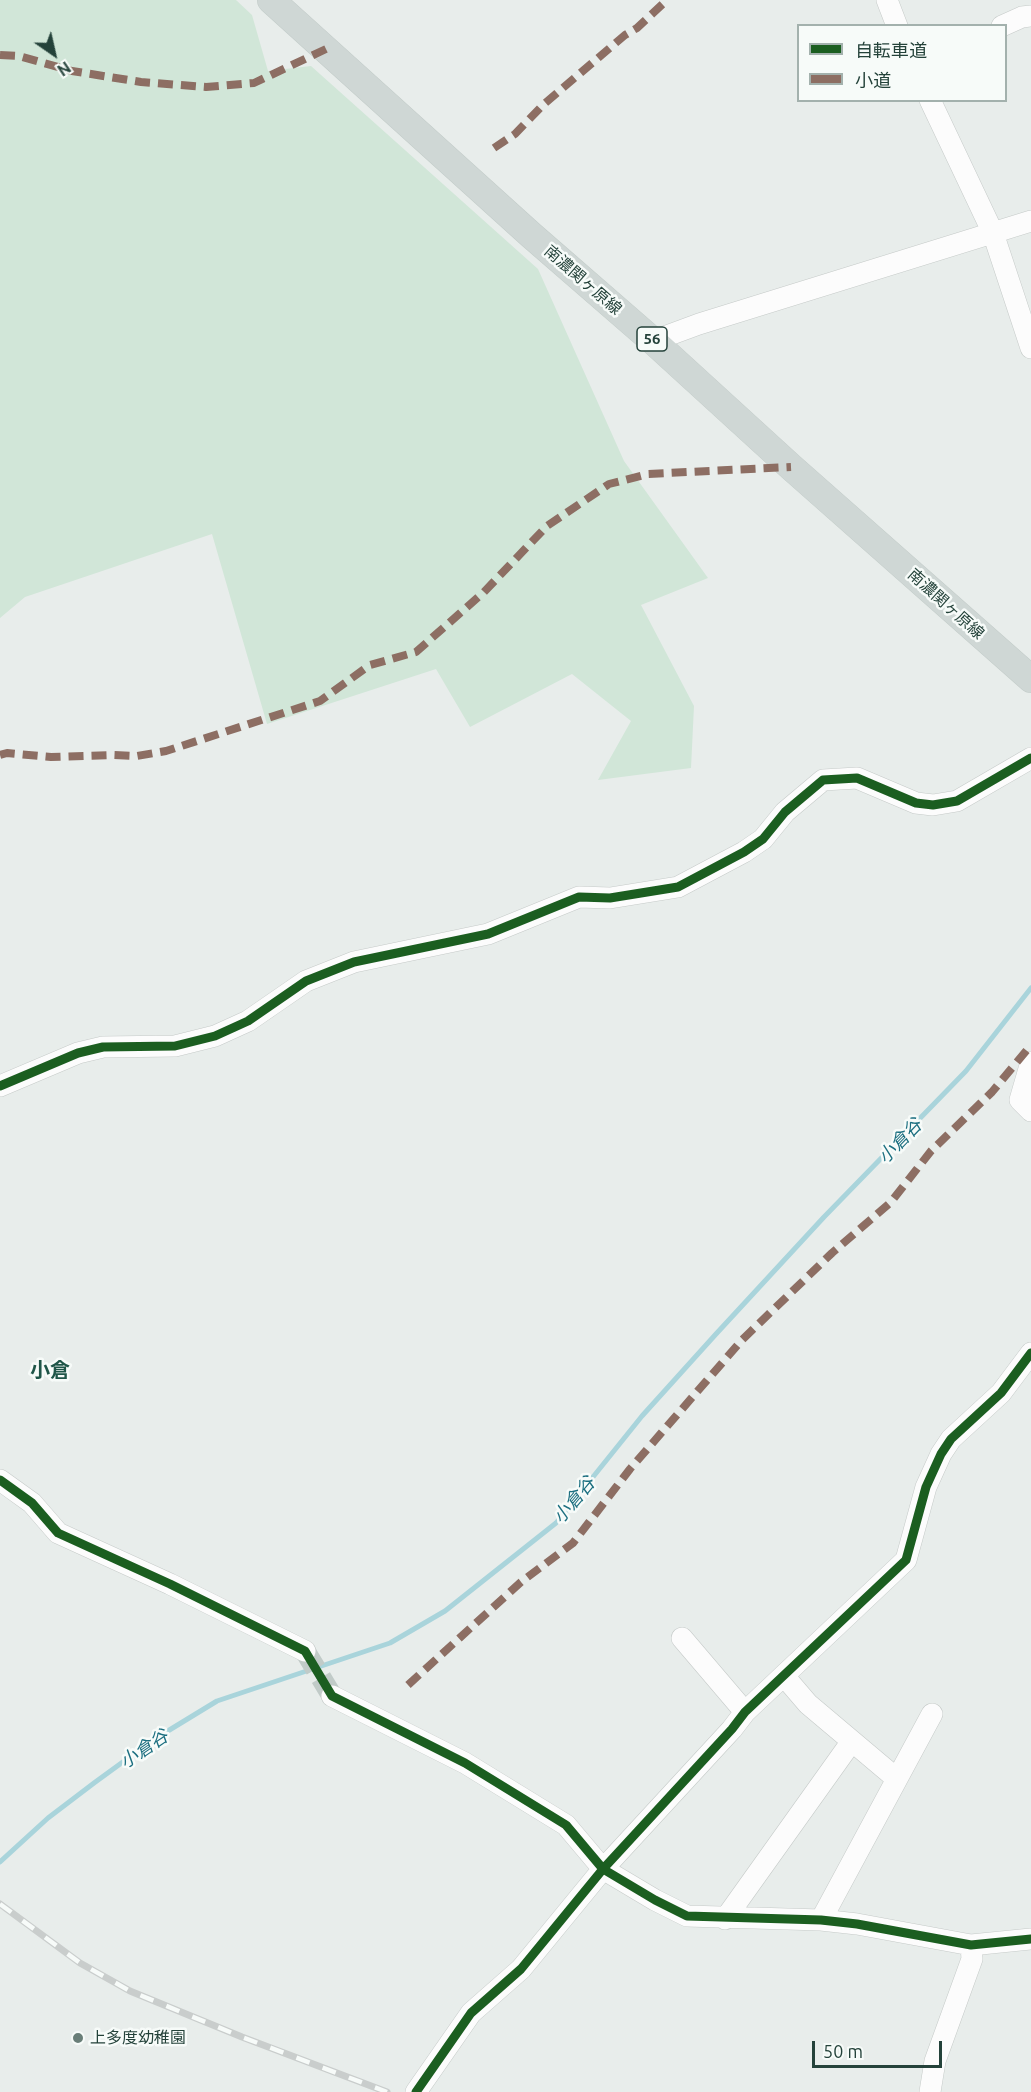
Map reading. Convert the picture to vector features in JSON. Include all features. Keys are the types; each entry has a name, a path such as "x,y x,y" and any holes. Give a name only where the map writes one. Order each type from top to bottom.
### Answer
{"main road":[{"name":"南濃関ヶ原線","path":"271,0 531,235 654,341 791,467 1031,679"}],"street":[{"path":"887,0 896,24"},
{"path":"1006,24 1022,17 1031,16"},
{"path":"931,102 993,233 1028,345 1031,348"},
{"path":"654,341 699,324 1031,221"},
{"path":"0,1086 86,1051 103,1047 175,1046 215,1036 248,1021 306,981 354,962 488,934 579,897 610,898 678,887 744,852 763,839 785,812 823,780 857,778 916,803 933,805 957,801 1031,758"},
{"path":"1031,1062 1020,1100 1031,1111"},
{"path":"416,2092 471,2013 520,1969 603,1869 745,1712 906,1560 926,1487 941,1454 951,1439 1001,1393 1031,1353"},
{"path":"0,1480 32,1503 58,1533 170,1584 305,1651"},
{"path":"682,1638 745,1712"},
{"path":"784,1676 808,1704 897,1779"},
{"path":"332,1696 465,1763 566,1825 603,1869 687,1916 725,1919 821,1920 857,1924 971,1945 1031,1939"},
{"path":"821,1920 932,1714"},
{"path":"725,1919 852,1741"},
{"path":"930,2092 935,2061 972,1959 971,1945"}],"green space":[{"path":"0,0 236,0 252,15 268,71 311,66 538,269 624,461 708,578 641,605 694,706 691,768 598,780 631,721 572,674 470,727 436,669 267,724 212,534 25,597 0,618"}],"waterway":[{"name":"小倉谷","path":"0,1862 48,1818 153,1740 217,1701 390,1643 445,1611 556,1523 642,1416 824,1217 966,1071 1031,988"}],"tunnel":[{"path":"305,1651 332,1696"}],"railway":[{"path":"0,1904 80,1963 130,1991 242,2037 387,2092"}],"marked path":[{"path":"494,148 515,134 544,104 625,35 637,28 667,0"},
{"path":"0,55 19,56 72,71 141,82 206,87 254,83 326,49"},
{"path":"0,755 7,753 51,757 137,756 166,751 320,701 370,665 416,652 484,592 547,526 609,484 648,474 791,467"},
{"path":"408,1685 521,1582 573,1543 630,1469 742,1340 832,1253 891,1202 931,1151 992,1092 1031,1045"}],"cycle path":[{"path":"0,1086 78,1053 103,1047 175,1046 215,1036 248,1021 306,981 354,962 488,934 579,897 610,898 678,887 744,852 763,839 785,812 823,780 857,778 916,803 933,805 957,801 1031,758"},
{"path":"416,2092 471,2013 521,1969 603,1869 745,1712 906,1560 926,1487 941,1454 951,1439 1001,1393 1031,1353"},
{"path":"0,1480 32,1503 58,1533 170,1584 305,1651 332,1696 465,1763 566,1825 603,1869 687,1916 821,1920 857,1924 971,1945 1031,1939"}],"place":[{"name":"上多度幼稚園","path":"78,2038"}],"district":[{"name":"小倉","path":"50,1370"}]}
